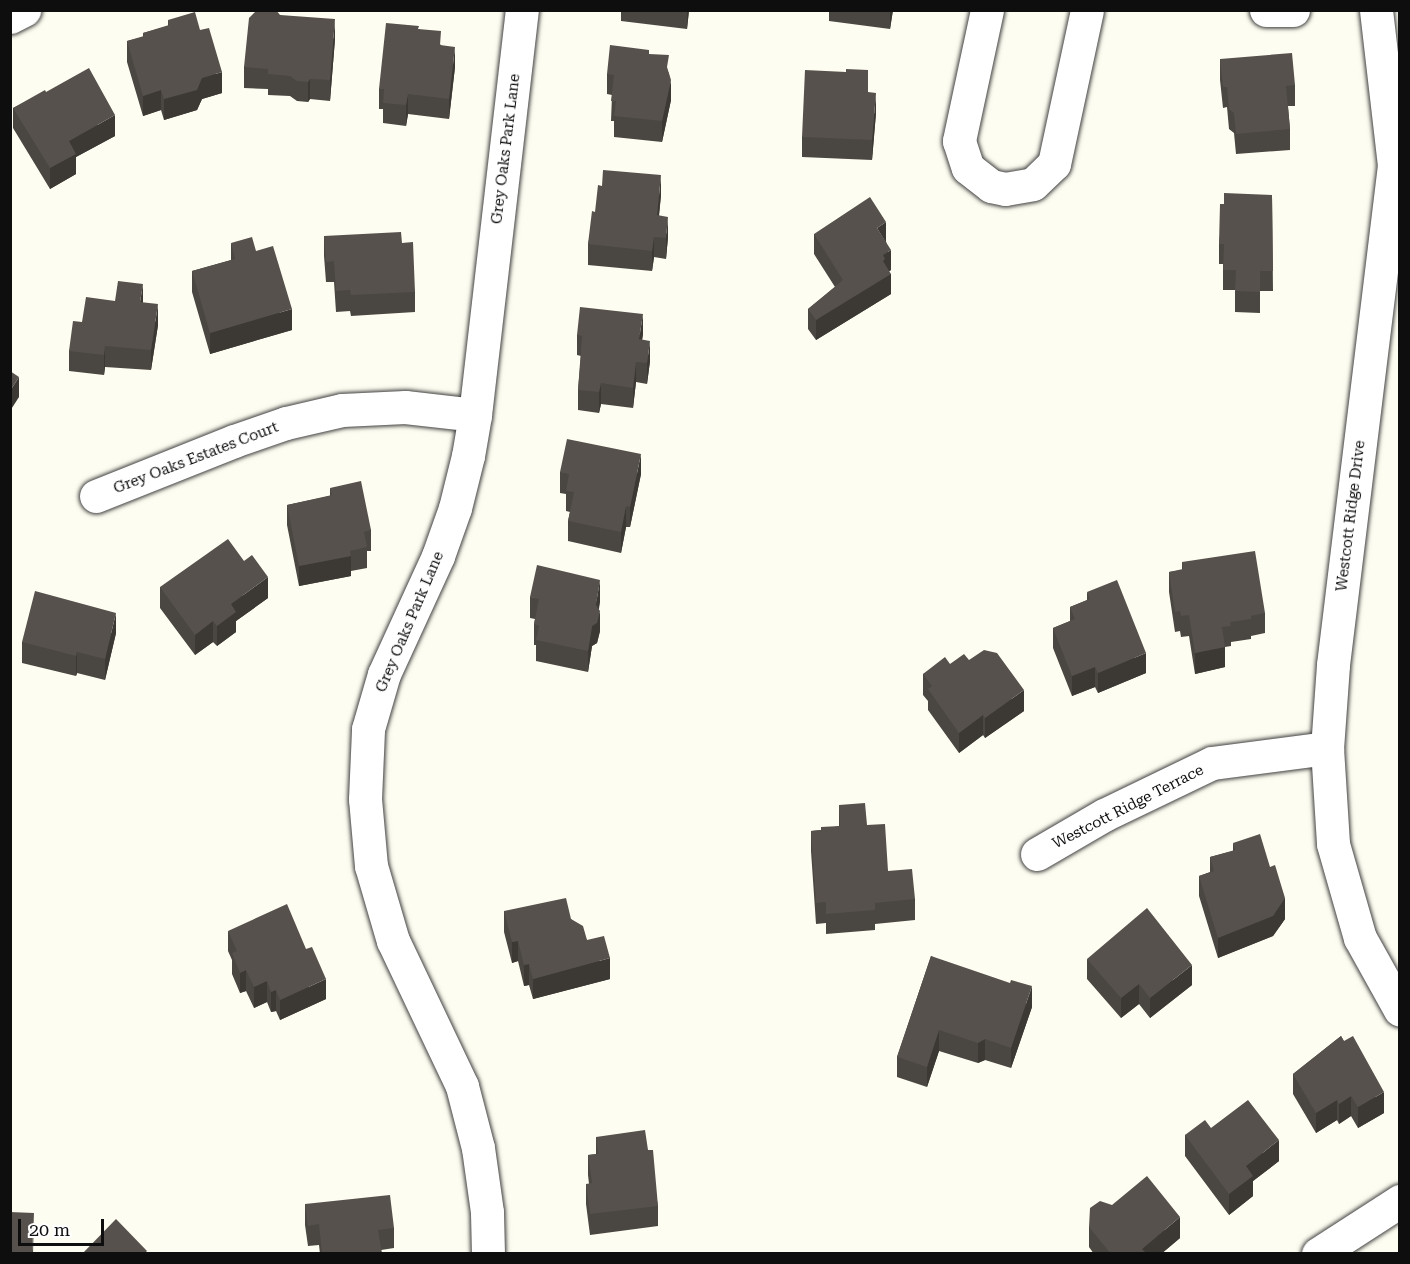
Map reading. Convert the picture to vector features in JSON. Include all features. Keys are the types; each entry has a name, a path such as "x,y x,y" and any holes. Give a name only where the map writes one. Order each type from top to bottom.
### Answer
{"street":[{"path":"10,17 24,10"},
{"name":"Grey Oaks Park Lane","path":"488,1254 487,1212 478,1148 462,1086 393,941 371,866 365,799 368,729 384,674 438,556 455,508 475,415 522,10"},
{"path":"987,10 959,141 968,168 991,186 1005,189 1033,184 1054,164 1087,10"},
{"path":"1266,10 1293,10"},
{"name":"Westcott Ridge Drive","path":"1376,10 1394,165 1333,665 1327,748 1333,844 1360,938 1400,1010"},
{"name":"Grey Oaks Estates Court","path":"96,496 234,441 286,423 342,410 405,407 475,415"},
{"name":"Westcott Ridge Terrace","path":"1037,854 1104,815 1212,763 1327,748"},
{"path":"1318,1254 1400,1201"}],"building":[{"path":"257,10 276,10 280,15 335,19 330,80 297,81 290,76 268,74 268,69 244,67 249,18"},
{"path":"195,12 200,30 209,28 222,72 202,78 197,90 164,99 161,90 143,96 127,41 169,25 168,20"},
{"path":"386,23 441,31 440,45 455,47 449,99 408,94 406,105 383,103 384,89 379,89"},
{"path":"610,45 649,50 649,54 669,55 667,67 671,80 662,121 614,116 616,101 611,101 614,75 607,74"},
{"path":"1292,53 1295,85 1286,86 1290,129 1236,134 1234,113 1229,109 1227,87 1223,87 1220,59"},
{"path":"89,68 115,115 69,141 76,154 50,168 13,108"},
{"path":"846,69 868,70 868,92 876,93 872,140 802,137 805,70 846,72"},
{"path":"603,170 661,175 657,215 668,217 666,238 654,237 652,251 588,244 592,211 595,212 598,185 602,186"},
{"path":"1224,193 1272,195 1273,271 1260,271 1260,292 1235,291 1236,270 1223,270 1224,244 1219,244 1220,204 1224,204"},
{"path":"870,197 886,222 877,228 891,250 883,255 885,259 883,261 891,274 816,320 808,309 843,280 814,234"},
{"path":"401,232 402,243 413,242 415,292 351,295 350,290 336,291 334,261 326,262 324,236"},
{"path":"252,237 256,251 273,246 292,309 210,333 192,271 235,259 231,243"},
{"path":"118,281 143,284 140,302 158,304 151,350 105,346 104,355 69,351 73,321 82,322 86,297 115,301"},
{"path":"580,307 643,314 639,339 650,341 647,363 636,362 633,388 601,383 599,392 578,390 582,336 577,335"},
{"path":"10,371 19,377 10,391"},
{"path":"567,439 641,454 630,507 626,506 621,532 568,521 574,492 566,491 569,474 560,472"},
{"path":"361,481 371,530 364,532 367,547 350,551 351,556 299,566 287,505 332,495 330,488"},
{"path":"228,539 244,561 252,555 268,577 231,604 236,612 217,626 213,621 195,635 160,587"},
{"path":"1255,551 1265,613 1251,616 1251,619 1230,622 1231,626 1222,627 1225,647 1195,653 1189,615 1181,616 1180,611 1175,612 1169,572 1183,569 1182,562"},
{"path":"537,565 600,580 596,605 600,611 597,623 592,626 588,651 536,640 539,626 534,624 539,599 530,597"},
{"path":"1117,580 1146,653 1098,673 1095,667 1072,676 1053,628 1075,619 1070,607 1090,599 1087,592"},
{"path":"35,591 116,613 105,659 77,652 76,656 22,642"},
{"path":"984,650 997,653 1024,690 985,718 983,715 959,733 928,689 932,686 923,674 945,657 950,664 964,654 969,660"},
{"path":"865,803 867,825 885,824 888,871 912,869 915,899 875,903 875,910 826,914 826,902 816,903 811,831 821,830 821,827 840,826 839,805"},
{"path":"1260,834 1270,867 1275,865 1285,898 1273,916 1218,938 1199,876 1214,871 1210,857 1235,850 1233,843"},
{"path":"566,898 571,919 583,926 587,940 604,936 610,958 533,979 529,964 524,965 518,941 512,942 504,911"},
{"path":"287,904 306,949 312,947 326,979 280,1000 276,990 271,992 267,981 254,987 246,970 240,973 232,953 237,951 228,931"},
{"path":"1147,908 1192,965 1150,998 1139,984 1121,998 1087,959"},
{"path":"931,956 1010,983 1011,980 1032,986 1011,1048 985,1039 978,1043 939,1030 927,1067 897,1057"},
{"path":"1341,1036 1344,1041 1353,1036 1384,1092 1358,1107 1351,1096 1339,1104 1337,1100 1316,1113 1293,1074"},
{"path":"1248,1100 1279,1140 1246,1166 1253,1176 1229,1194 1185,1135 1205,1120 1211,1128"},
{"path":"645,1130 648,1150 653,1150 658,1206 590,1214 586,1184 592,1183 588,1155 598,1154 596,1137"},
{"path":"1147,1176 1180,1217 1142,1249 1147,1254 1111,1254 1089,1227 1090,1208 1100,1201 1112,1205"},
{"path":"390,1195 394,1228 378,1230 382,1254 322,1254 319,1224 308,1226 305,1204"},
{"path":"10,1212 34,1213 32,1254 10,1254"},
{"path":"116,1219 147,1251 144,1254 82,1254"}]}
